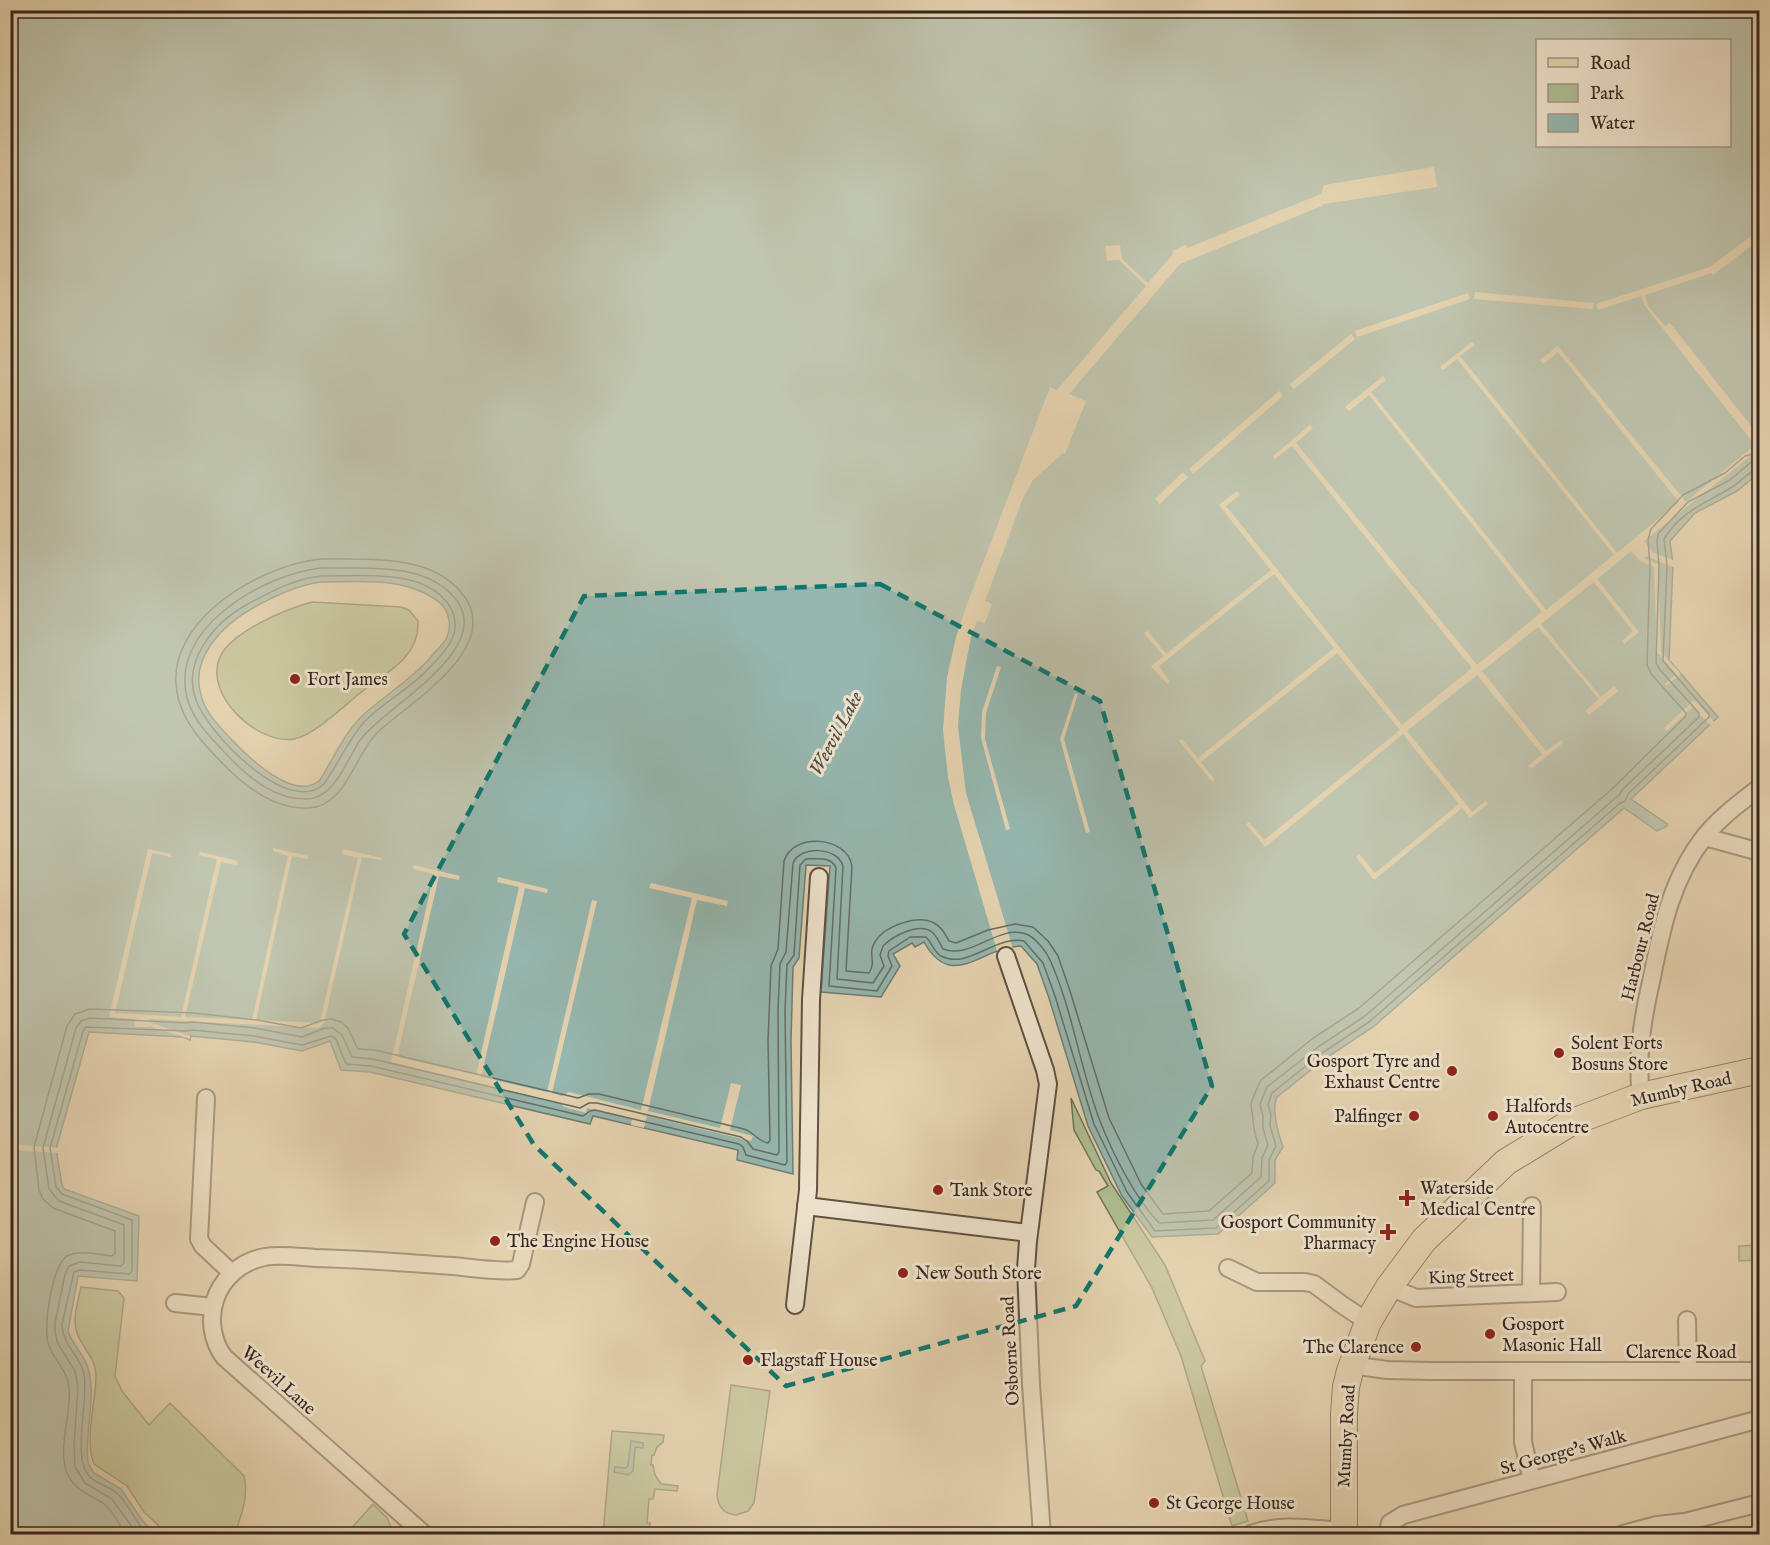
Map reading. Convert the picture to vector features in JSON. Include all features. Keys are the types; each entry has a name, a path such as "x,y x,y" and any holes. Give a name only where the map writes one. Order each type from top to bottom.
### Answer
{"main road":[{"name":"Mumby Road","path":"1343,1533 1344,1406 1352,1365 1368,1322 1389,1287 1424,1240 1506,1162 1570,1123 1641,1096 1760,1070"}],"street":[{"name":"Harbour Road","path":"1641,1096 1638,1048 1665,916 1682,871 1705,837 1728,813 1760,787"},
{"path":"1705,837 1760,852"},
{"path":"795,1305 809,1176 811,1000 819,877"},
{"name":"Osborne Road","path":"1006,956 1047,1080 1048,1092 1026,1263 1042,1534"},
{"path":"206,1098 199,1239 203,1246 232,1273 248,1263 268,1256 516,1271 520,1267 535,1202"},
{"path":"806,1206 1029,1233"},
{"path":"1531,1293 1532,1206"},
{"path":"1228,1268 1257,1282 1314,1284 1368,1322"},
{"name":"Weevil Lane","path":"232,1273 221,1287 213,1307 212,1319 213,1333 227,1360 424,1534"},
{"name":"King Street","path":"1389,1287 1416,1298 1557,1292"},
{"path":"175,1303 213,1307"},
{"path":"1687,1320 1688,1371"},
{"name":"Clarence Road","path":"1352,1365 1387,1370 1760,1371"},
{"path":"1523,1371 1522,1442 1532,1480"},
{"name":"St George's Walk","path":"1387,1534 1390,1523 1400,1516 1760,1419"},
{"path":"1623,1534 1657,1525 1687,1528 1760,1503"},
{"path":"1251,1534 1289,1527 1343,1533"}],"highlighted area":[{"path":"880,584 1100,701 1212,1086 1076,1306 786,1386 534,1145 404,934 584,596"}],"green space":[{"path":"312,602 401,607 409,610 418,621 418,632 410,651 397,666 313,730 294,739 280,739 264,734 250,725 226,701 219,686 217,671 220,657 235,639 247,630 274,616"},
{"path":"1071,1098 1111,1183 1165,1265 1205,1361 1201,1366 1248,1521 1232,1526 1181,1356 1152,1288 1097,1192 1108,1186 1096,1170 1074,1130"},
{"path":"1759,1245 1759,1260 1739,1261 1739,1246"},
{"path":"81,1287 118,1291 124,1298 115,1376 122,1391 149,1425 170,1403 244,1476 245,1499 235,1534 160,1534 161,1529 144,1512 127,1486 94,1464 90,1432 96,1375 94,1363 79,1338 75,1322"},
{"path":"731,1385 770,1391 754,1503 748,1511 736,1515 722,1509 717,1495"},
{"path":"612,1431 664,1435 663,1442 652,1455 651,1465 661,1484 678,1486 677,1491 655,1489 653,1499 649,1499 647,1523 650,1523 649,1531 653,1534 603,1534"},
{"path":"373,1504 387,1518 394,1534 339,1534 345,1529 348,1532"}],"water":[{"name":"Weevil Lake","path":"10,11 1759,11 1759,473 1737,491 1695,513 1670,541 1673,564 1669,660 1718,717 1631,799 1667,826 1657,831 1624,808 1373,1027 1326,1058 1277,1097 1275,1115 1283,1147 1275,1160 1275,1183 1218,1234 1152,1237 1122,1196 1088,1126 1037,964 1021,946 1006,948 956,966 945,964 935,957 924,942 915,947 912,943 893,954 900,966 881,997 821,992 830,866 806,865 799,958 793,967 791,1041 793,1174 737,1160 738,1150 593,1116 590,1124 370,1072 341,1070 330,1041 302,1051 254,1042 191,1036 190,1040 183,1037 89,1032 56,1149 62,1185 64,1189 139,1216 137,1281 78,1276 68,1331 86,1363 90,1380 88,1463 94,1473 121,1489 142,1520 155,1534 11,1534","holes":["320,582 398,584 427,594 440,603 447,614 449,623 447,637 410,677 363,715 345,738 320,780 310,786 298,786 285,782 260,766 239,748 209,714 203,702 199,681 204,656 220,633 241,615 285,592"]},
{"path":"631,1441 643,1443 643,1448 635,1447 633,1471 628,1475 614,1472 615,1467 628,1466"}],"pier":[{"path":"1434,167 1437,187 1323,204 1180,264 1069,394 1086,401 1065,454 1063,453 1033,480 1023,498 985,601 992,604 985,623 977,621 971,637 961,690 958,726 966,793 1013,949 998,954 954,805 948,777 943,730 947,677 965,610 1050,387 1057,390 1146,286 1119,260 1107,261 1105,246 1120,245 1122,259 1148,283 1173,254 1172,251 1185,245 1187,248 1321,194 1324,185"},
{"path":"1759,230 1759,240 1713,275 1711,273 1645,295 1648,306 1665,326 1670,323 1759,436 1759,449 1644,541 1651,552 1675,561 1676,568 1646,556 1643,558 1658,564 1661,652 1681,674 1666,686 1665,684 1676,674 1657,652 1654,567 1640,561 1631,551 1597,579 1639,632 1624,644 1622,641 1633,631 1594,582 1541,624 1601,697 1614,686 1618,691 1589,715 1585,711 1599,699 1538,627 1482,671 1546,751 1561,740 1563,743 1531,769 1528,766 1542,754 1477,675 1407,731 1472,812 1486,801 1488,804 1470,818 1462,808 1374,880 1356,857 1359,854 1375,873 1459,804 1403,734 1265,847 1246,824 1249,822 1264,840 1400,730 1337,653 1201,762 1215,780 1212,782 1179,741 1182,739 1198,758 1334,648 1274,574 1159,666 1170,682 1167,684 1151,666 1164,656 1144,633 1148,631 1166,654 1271,570 1219,505 1237,491 1240,495 1226,506 1402,725 1472,668 1292,446 1275,459 1273,456 1310,425 1313,428 1296,443 1477,665 1542,612 1369,395 1349,411 1345,407 1383,376 1386,380 1371,392 1546,610 1614,555 1457,359 1443,370 1440,367 1472,342 1475,345 1460,356 1617,553 1679,502 1558,352 1543,364 1540,360 1558,346 1686,502 1755,445 1645,306 1641,296 1598,310 1596,304 1710,267"},
{"path":"1475,292 1594,303 1593,309 1474,299"},
{"path":"1468,293 1470,299 1357,337 1355,331"},
{"path":"1351,334 1355,339 1294,389 1290,384"},
{"path":"1279,391 1283,396 1193,474 1189,469"},
{"path":"1183,472 1188,477 1160,504 1155,499"},
{"path":"997,666 1001,667 986,713 985,739 1010,829 1006,830 981,738 982,712"},
{"path":"1075,693 1078,694 1064,739 1090,832 1086,833 1060,739"},
{"path":"1694,700 1715,723 1711,726 1693,707 1667,731 1664,728"},
{"path":"273,848 308,856 308,859 292,856 256,1020 320,1022 358,858 342,854 343,849 382,858 381,860 362,857 324,1023 319,1028 149,1019 149,1022 190,1036 190,1039 149,1026 135,1027 134,1019 109,1017 148,849 171,854 171,857 152,853 115,1013 181,1017 217,859 199,855 200,852 238,861 237,865 221,862 185,1017 252,1020 288,856 273,851"},
{"path":"414,865 460,876 459,880 439,876 397,1057 476,1075 519,887 497,882 498,877 548,889 547,893 525,888 481,1077 547,1092 592,900 597,901 552,1093 562,1096 569,1092 641,1110 692,898 649,888 651,883 728,901 727,906 697,900 648,1111 720,1128 731,1083 741,1085 730,1130 753,1136 751,1141 647,1116 644,1128 631,1125 632,1119 587,1108 586,1113 564,1107 561,1103 391,1062 434,874 413,869"},
{"path":"11,1144 60,1148 60,1153 11,1150"}],"place":[{"name":"Fort James","path":"295,679"},
{"name":"Solent Forts Bosuns Store","path":"1559,1053"},
{"name":"Gosport Tyre and Exhaust Centre","path":"1452,1071"},
{"name":"Palfinger","path":"1414,1116"},
{"name":"Halfords Autocentre","path":"1493,1116"},
{"name":"Tank Store","path":"938,1190"},
{"name":"Waterside Medical Centre","path":"1407,1198"},
{"name":"Gosport Community Pharmacy","path":"1388,1232"},
{"name":"The Engine House","path":"495,1241"},
{"name":"New South Store","path":"903,1273"},
{"name":"Gosport Masonic Hall","path":"1490,1334"},
{"name":"The Clarence","path":"1416,1347"},
{"name":"Flagstaff House","path":"748,1360"},
{"name":"St George House","path":"1154,1503"}]}
